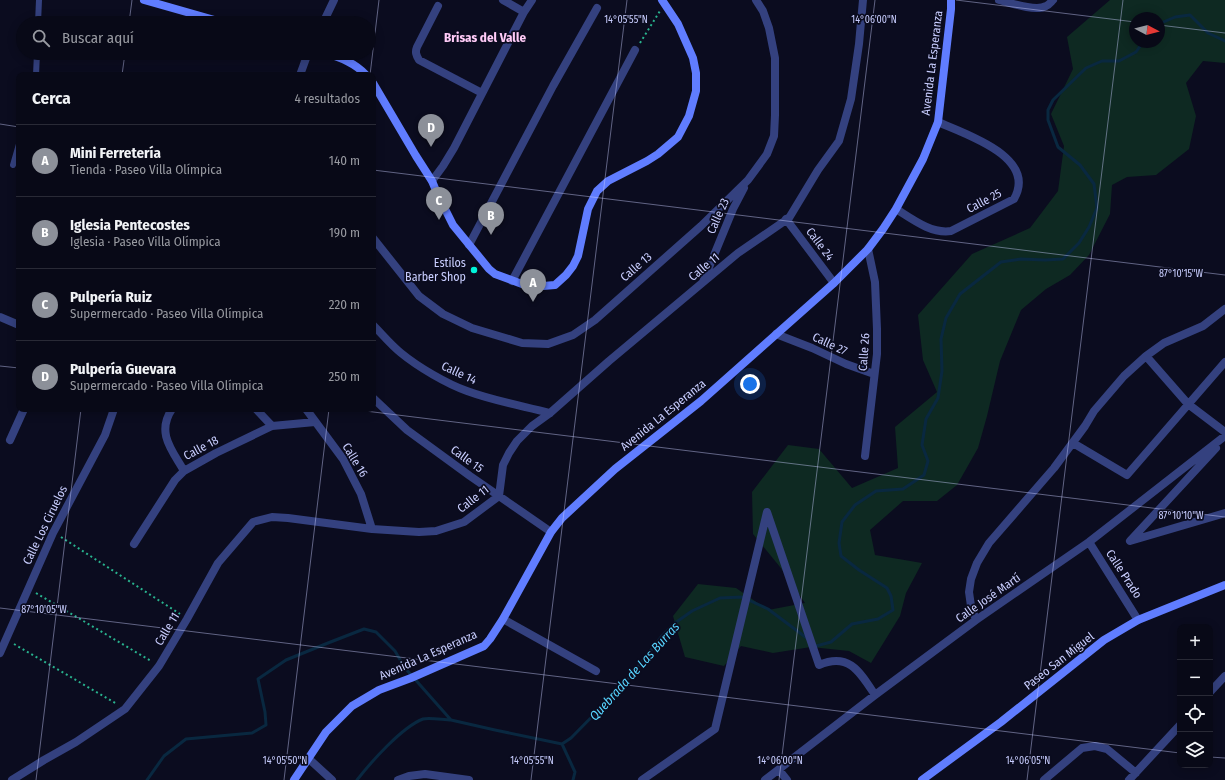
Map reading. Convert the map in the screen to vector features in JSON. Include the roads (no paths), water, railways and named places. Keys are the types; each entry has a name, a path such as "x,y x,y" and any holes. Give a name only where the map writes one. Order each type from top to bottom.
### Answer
{"street":[{"path":"144,0 200,16"},
{"path":"326,16 334,0"},
{"path":"503,0 524,12"},
{"path":"432,181 454,148 524,12 532,0"},
{"name":"Calle 13","path":"376,242 419,296 443,314 472,328 522,343 548,344 572,335 595,320 701,226 748,180 767,154 774,136 775,58 769,28 763,11 756,0"},
{"name":"Calle 11","path":"12,780 76,742 125,709 159,666 188,619 218,563 253,522 272,517 372,529 419,532 436,531 464,522 499,496 503,465 517,441 532,426 550,413 609,361 738,253 789,218 818,170 839,141 851,99 859,44 862,0"},
{"name":"Avenida La Esperanza","path":"294,780 326,732 352,706 380,690 412,678 484,646 503,619 551,532 562,518 615,469 701,401 834,283 868,249 896,209 923,159 938,122 951,0"},
{"path":"999,0 1035,8 1045,7 1054,0"},
{"path":"376,88 432,181 453,225 489,269 495,274 522,284 555,285 566,275 578,256 588,209 597,191 608,181 658,154 678,137 689,116 696,91 696,73 693,58 678,24 663,2"},
{"path":"438,6 417,47 415,52 416,56 419,60 482,93"},
{"path":"469,246 553,86 597,8"},
{"path":"512,281 635,50"},
{"path":"301,72 305,60"},
{"path":"343,60 358,67 363,72"},
{"name":"Calle 25","path":"896,209 925,226 944,232 951,231 1014,199 1018,192 1019,184 1016,172 1003,156 980,140 938,122"},
{"name":"Calle 23","path":"702,284 733,209 748,180"},
{"name":"Calle 24","path":"786,219 834,283"},
{"name":"Calle 26","path":"865,456 877,354 875,282 868,249"},
{"path":"976,620 971,606 969,592 971,579 977,563 989,543 1054,468 1108,393 1146,356 1164,343 1203,326 1225,309"},
{"path":"0,317 16,323"},
{"name":"Calle 14","path":"376,328 400,353 420,367 466,391 550,413"},
{"name":"Calle 27","path":"776,334 812,348 846,364 874,374"},
{"path":"1146,356 1188,404 1225,432"},
{"path":"1073,443 1127,475 1225,362"},
{"name":"Calle 15","path":"376,401 407,430 551,532"},
{"path":"10,440 23,412"},
{"name":"Calle Los Ciruelos","path":"0,653 54,533 105,435 113,412"},
{"path":"171,412 165,429 166,440 184,471"},
{"path":"259,412 272,426"},
{"name":"Calle 16","path":"308,412 343,459 361,494 372,529"},
{"name":"Calle 18","path":"134,544 175,480 184,471 216,453 272,426 315,422"},
{"path":"1225,437 1130,541 1225,513"},
{"name":"Calle José Martí","path":"765,780 875,695 976,620 1089,542 1225,437"},
{"path":"642,780 715,728 767,512 819,665 828,661 843,662 852,665 862,674 875,695"},
{"name":"Calle Prado","path":"1089,542 1138,620"},
{"name":"Paseo San Miguel","path":"922,780 1001,722 1104,640 1138,620 1225,585"},
{"path":"503,619 596,671"},
{"path":"1213,689 1225,676"},
{"path":"1129,780 1177,728"},
{"path":"1044,780 1082,748 1095,746 1107,749 1136,773"},
{"path":"308,759 332,780"},
{"path":"779,770 787,780"},
{"path":"398,780 409,776 425,774 469,780"}],"lane":[{"path":"38,16 39,0"},
{"path":"36,72 37,60"},
{"path":"13,165 16,154"}],"waterway":[{"name":"Quebrada de Las Burras","path":"1165,21 1175,17 1190,15 1208,33 1225,41"},
{"name":"Quebrada de Las Burras","path":"813,644 816,646 831,642 852,624 878,619 893,610 891,596 887,588 859,570 841,556 839,543 842,522 855,505 876,491 903,489 924,475 928,461 922,445 926,419 938,398 942,371 941,339 946,318 960,294 1001,262 1021,259 1063,259 1079,243 1089,227 1097,208 1094,184 1080,165 1058,147 1048,120 1048,110 1053,100 1086,68 1102,61 1119,61 1136,52 1139,48"},
{"name":"Quebrada de Las Burras","path":"147,780 164,756 186,739 252,733 266,725 265,712 258,679 286,660 364,629 376,632 395,651 405,668 451,720 562,744 571,738 626,682 662,636 675,623 692,611 720,598 742,597 768,609 808,639"},
{"path":"357,780 387,746 415,723 426,718 451,720"},
{"path":"562,744 575,772 573,780"}],"place":[{"name":"Pulpería Guevara","path":"431,147"},
{"name":"Pulpería Ruiz","path":"439,220"},
{"name":"Iglesia Pentecostes","path":"491,235"},
{"name":"Estilos Barber Shop","path":"474,270"},
{"name":"Mini Ferretería","path":"533,302"}],"district":[{"name":"Brisas del Valle","path":"485,37"}]}
